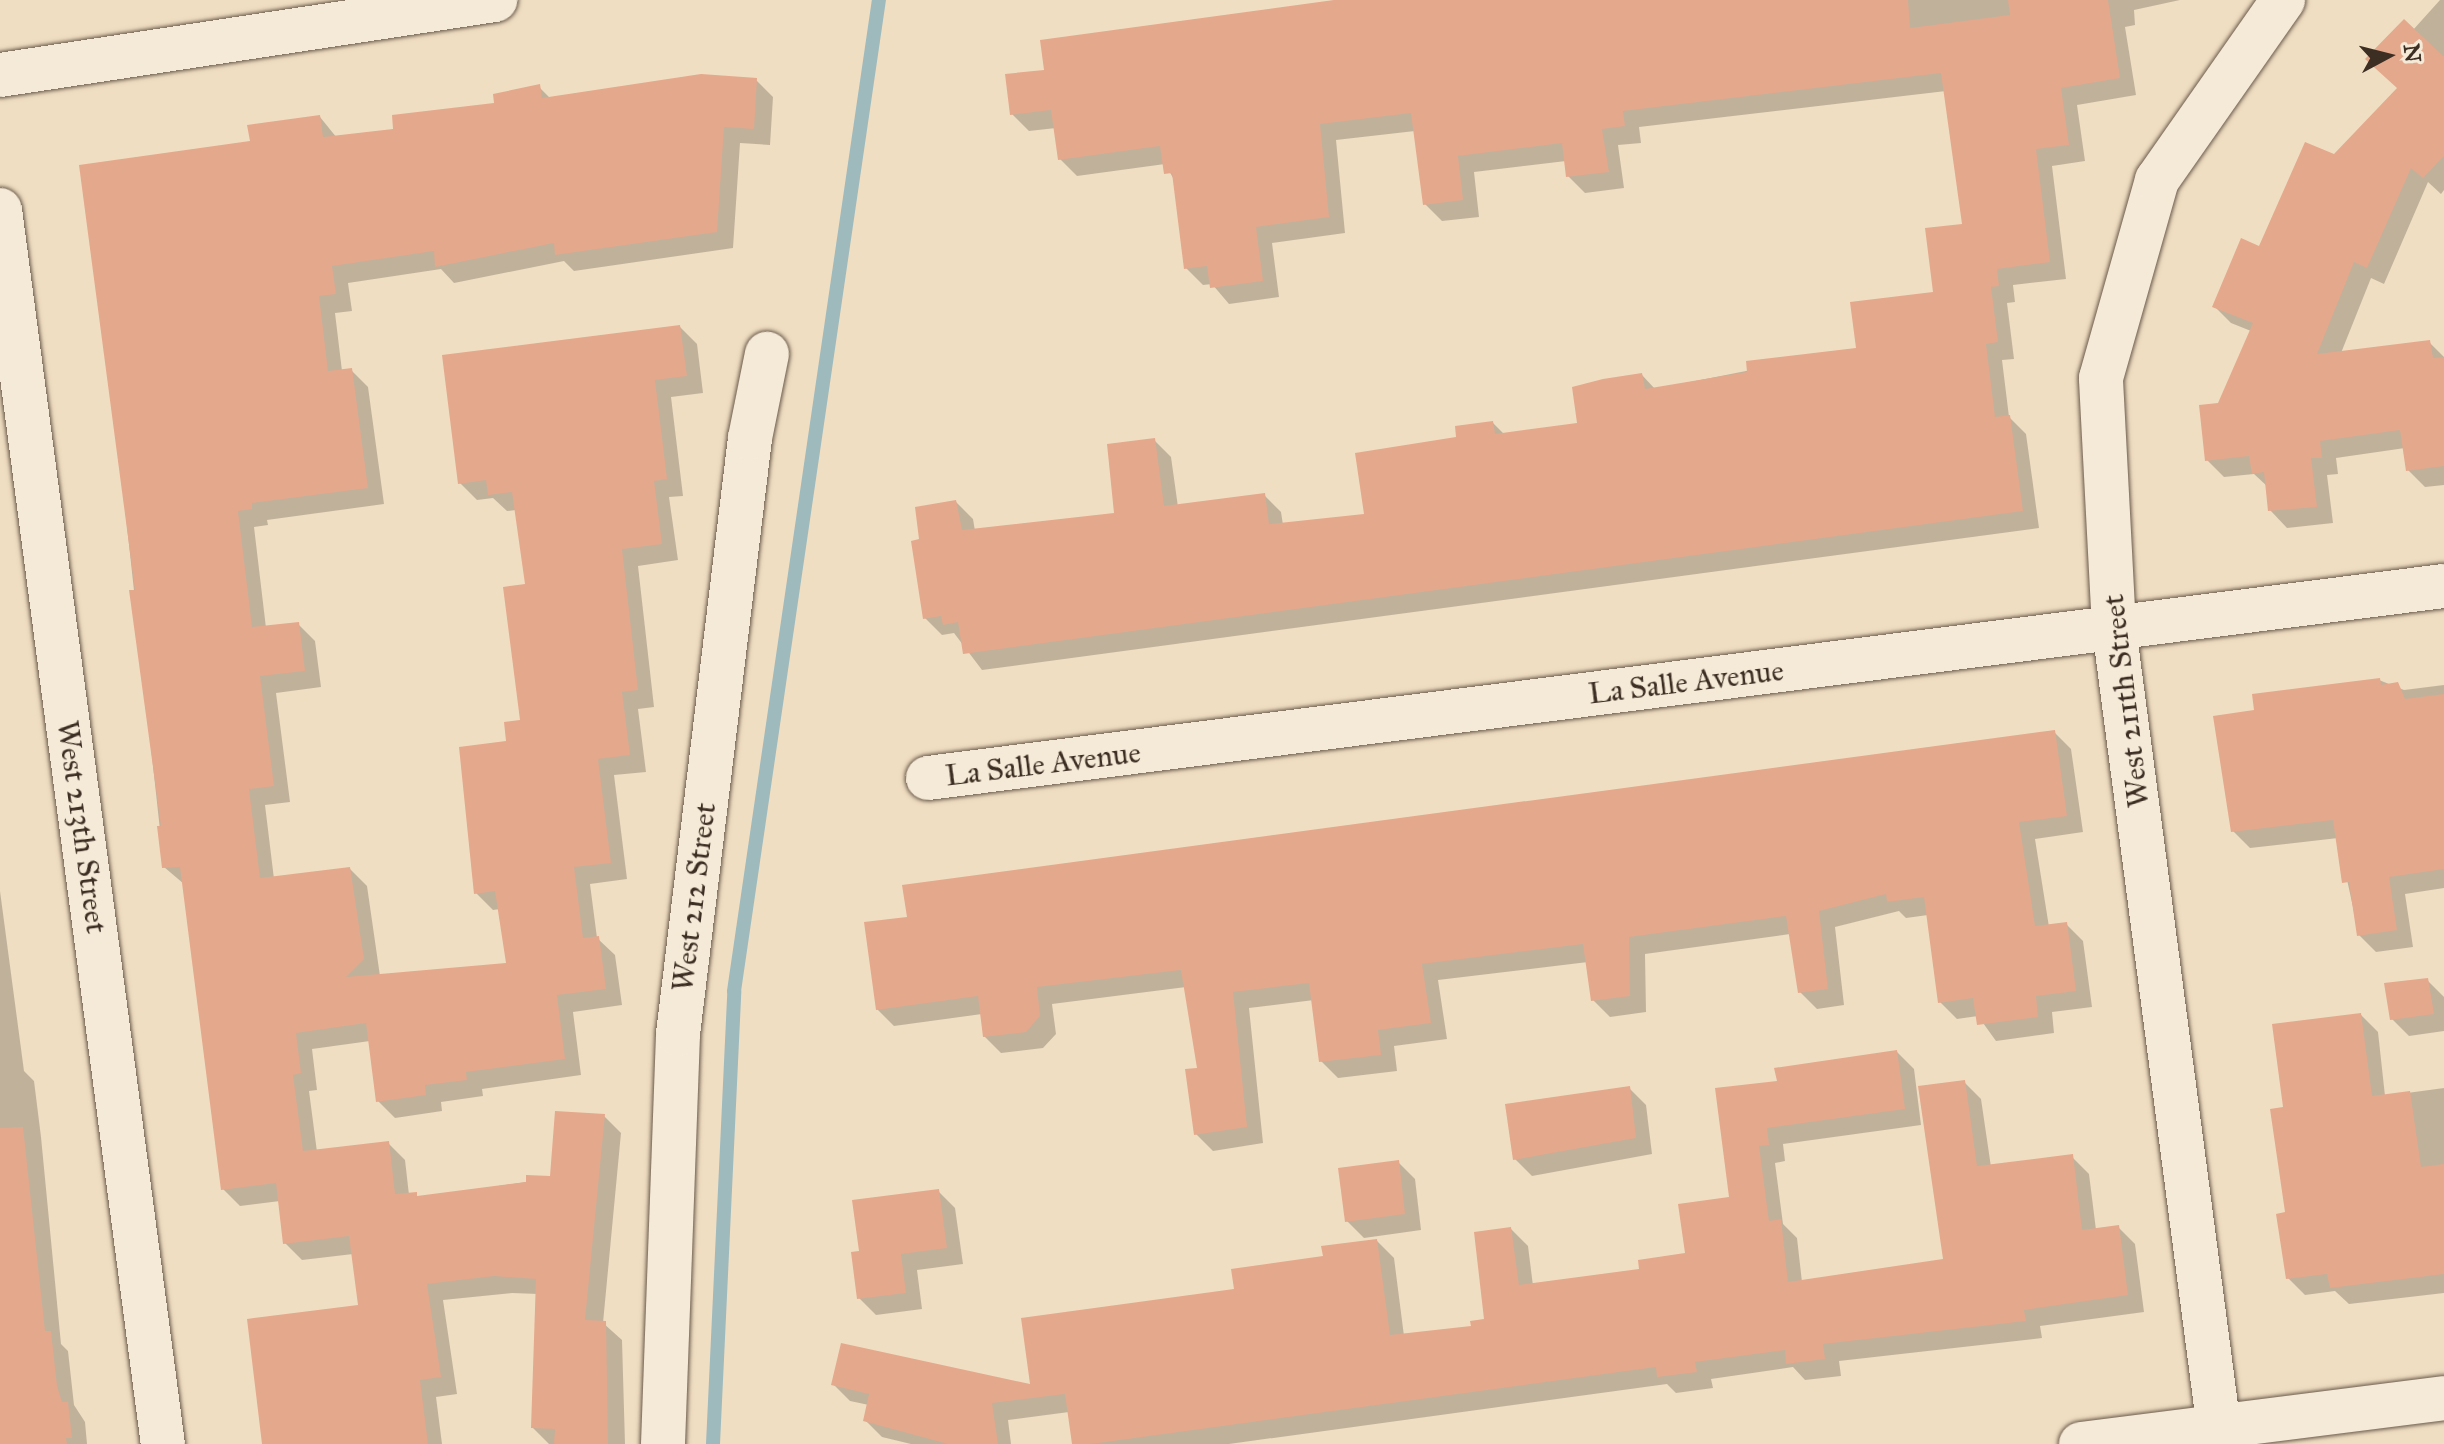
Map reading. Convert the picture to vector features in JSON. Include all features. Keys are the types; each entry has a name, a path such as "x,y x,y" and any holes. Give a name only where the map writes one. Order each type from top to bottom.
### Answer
{"street":[{"path":"0,75 495,0"},
{"name":"West 211th Street","path":"2220,1435 2114,628 2101,378 2157,180 2283,0"},
{"name":"West 213th Street","path":"0,210 163,1444"},
{"name":"West 212 Street","path":"663,1444 678,1034 750,438 767,354"},
{"name":"La Salle Avenue","path":"928,778 2444,586"},
{"path":"2081,1444 2220,1435 2444,1398"}],"building":[{"path":"1334,0 1908,0 1910,28 2010,15 2008,0 2108,0 2120,78 2061,88 2069,145 2036,149 2050,262 1997,269 1999,286 1991,287 1998,342 1986,344 1995,417 2010,415 2023,511 963,654 958,622 943,625 941,616 923,619 911,541 919,539 915,507 956,500 962,530 1114,513 1107,444 1155,438 1164,506 1265,493 1269,524 1364,514 1355,453 1456,437 1455,426 1493,421 1495,434 1577,423 1572,387 1603,379 1642,373 1645,389 1747,372 1746,361 1856,348 1850,302 1933,292 1925,228 1962,224 1941,73 1623,111 1625,126 1602,129 1609,172 1566,177 1562,143 1458,156 1463,200 1423,205 1411,113 1320,124 1329,217 1256,227 1263,281 1210,288 1207,266 1184,269 1172,173 1164,174 1160,146 1058,160 1051,110 1010,115 1005,74 1044,70 1040,40"},
{"path":"2404,19 2444,57 2444,156 2423,178 2411,168 2367,268 2354,262 2317,354 2430,340 2433,358 2444,357 2444,466 2406,471 2400,430 2320,441 2322,458 2311,458 2317,507 2268,511 2264,472 2252,474 2249,456 2205,461 2199,405 2218,403 2253,323 2212,307 2241,238 2259,246 2305,142 2334,154 2397,88 2365,59"},
{"path":"701,74 757,78 754,129 724,127 717,232 555,255 554,243 435,267 434,251 332,266 336,294 319,296 328,371 352,368 368,488 252,503 252,509 238,511 252,627 299,622 305,671 260,676 274,786 249,789 260,878 350,867 364,959 346,977 506,963 495,891 474,894 459,747 506,741 504,722 520,720 503,587 525,584 512,492 488,495 486,480 458,484 442,355 680,325 687,376 655,380 667,479 654,481 662,544 622,549 638,690 622,692 630,755 598,759 611,863 574,867 583,938 599,936 606,989 557,995 565,1059 466,1072 467,1080 425,1085 426,1095 376,1102 366,1023 296,1033 301,1073 293,1075 303,1151 389,1141 395,1194 417,1192 417,1196 526,1182 526,1175 550,1176 555,1111 605,1114 585,1320 606,1321 608,1444 554,1444 555,1429 531,1428 536,1279 494,1276 427,1284 441,1377 420,1380 428,1444 262,1444 247,1319 358,1305 349,1236 283,1244 276,1183 221,1190 180,867 162,868 157,826 161,826 129,590 135,590 79,165 250,141 247,125 320,115 323,137 393,129 392,115 494,103 493,94 540,84 542,98"},
{"path":"2380,678 2381,685 2398,682 2405,699 2444,694 2444,869 2389,877 2397,930 2357,936 2349,882 2342,883 2333,820 2231,832 2213,716 2254,710 2252,694"},
{"path":"2055,730 2067,816 2019,822 2035,926 2067,922 2076,991 2036,996 2038,1017 1977,1025 1973,998 1938,1003 1924,897 1887,902 1886,894 1819,911 1828,989 1798,993 1786,916 1629,937 1630,996 1591,1001 1583,944 1422,964 1431,1023 1378,1030 1381,1055 1319,1062 1309,983 1233,992 1247,1127 1194,1135 1185,1069 1197,1068 1181,970 1037,987 1040,1016 1026,1032 983,1037 978,996 876,1010 864,922 907,917 902,885"},
{"path":"2428,978 2434,1014 2390,1020 2384,983"},
{"path":"2361,1013 2372,1096 2410,1091 2421,1167 2444,1164 2444,1274 2330,1288 2327,1274 2286,1279 2276,1214 2285,1212 2270,1109 2283,1107 2272,1024"},
{"path":"1897,1050 1905,1109 1767,1128 1769,1145 1759,1146 1769,1221 1781,1219 1788,1282 1943,1259 1918,1086 1965,1080 1977,1166 2073,1154 2082,1230 2119,1225 2128,1295 2024,1310 2026,1321 1823,1344 1825,1359 1786,1364 1785,1350 1695,1362 1697,1372 1657,1377 1656,1367 1091,1444 1072,1444 1065,1394 992,1403 998,1444 948,1444 863,1421 869,1394 831,1385 841,1343 1030,1384 1021,1318 1234,1289 1231,1269 1323,1256 1321,1246 1377,1239 1390,1335 1471,1326 1470,1321 1484,1319 1474,1232 1511,1227 1519,1285 1639,1269 1638,1260 1685,1253 1678,1204 1729,1197 1715,1088 1777,1081 1774,1068"},
{"path":"1630,1086 1636,1138 1513,1160 1505,1104"},
{"path":"23,1127 45,1331 51,1331 57,1386 62,1402 68,1402 72,1438 66,1438 67,1444 0,1444 0,1128"},
{"path":"1399,1160 1405,1214 1345,1222 1338,1168"},
{"path":"939,1189 947,1248 901,1254 906,1293 857,1299 851,1252 859,1251 852,1200"}],"waterway":[{"path":"713,1444 734,991 879,0"}]}
